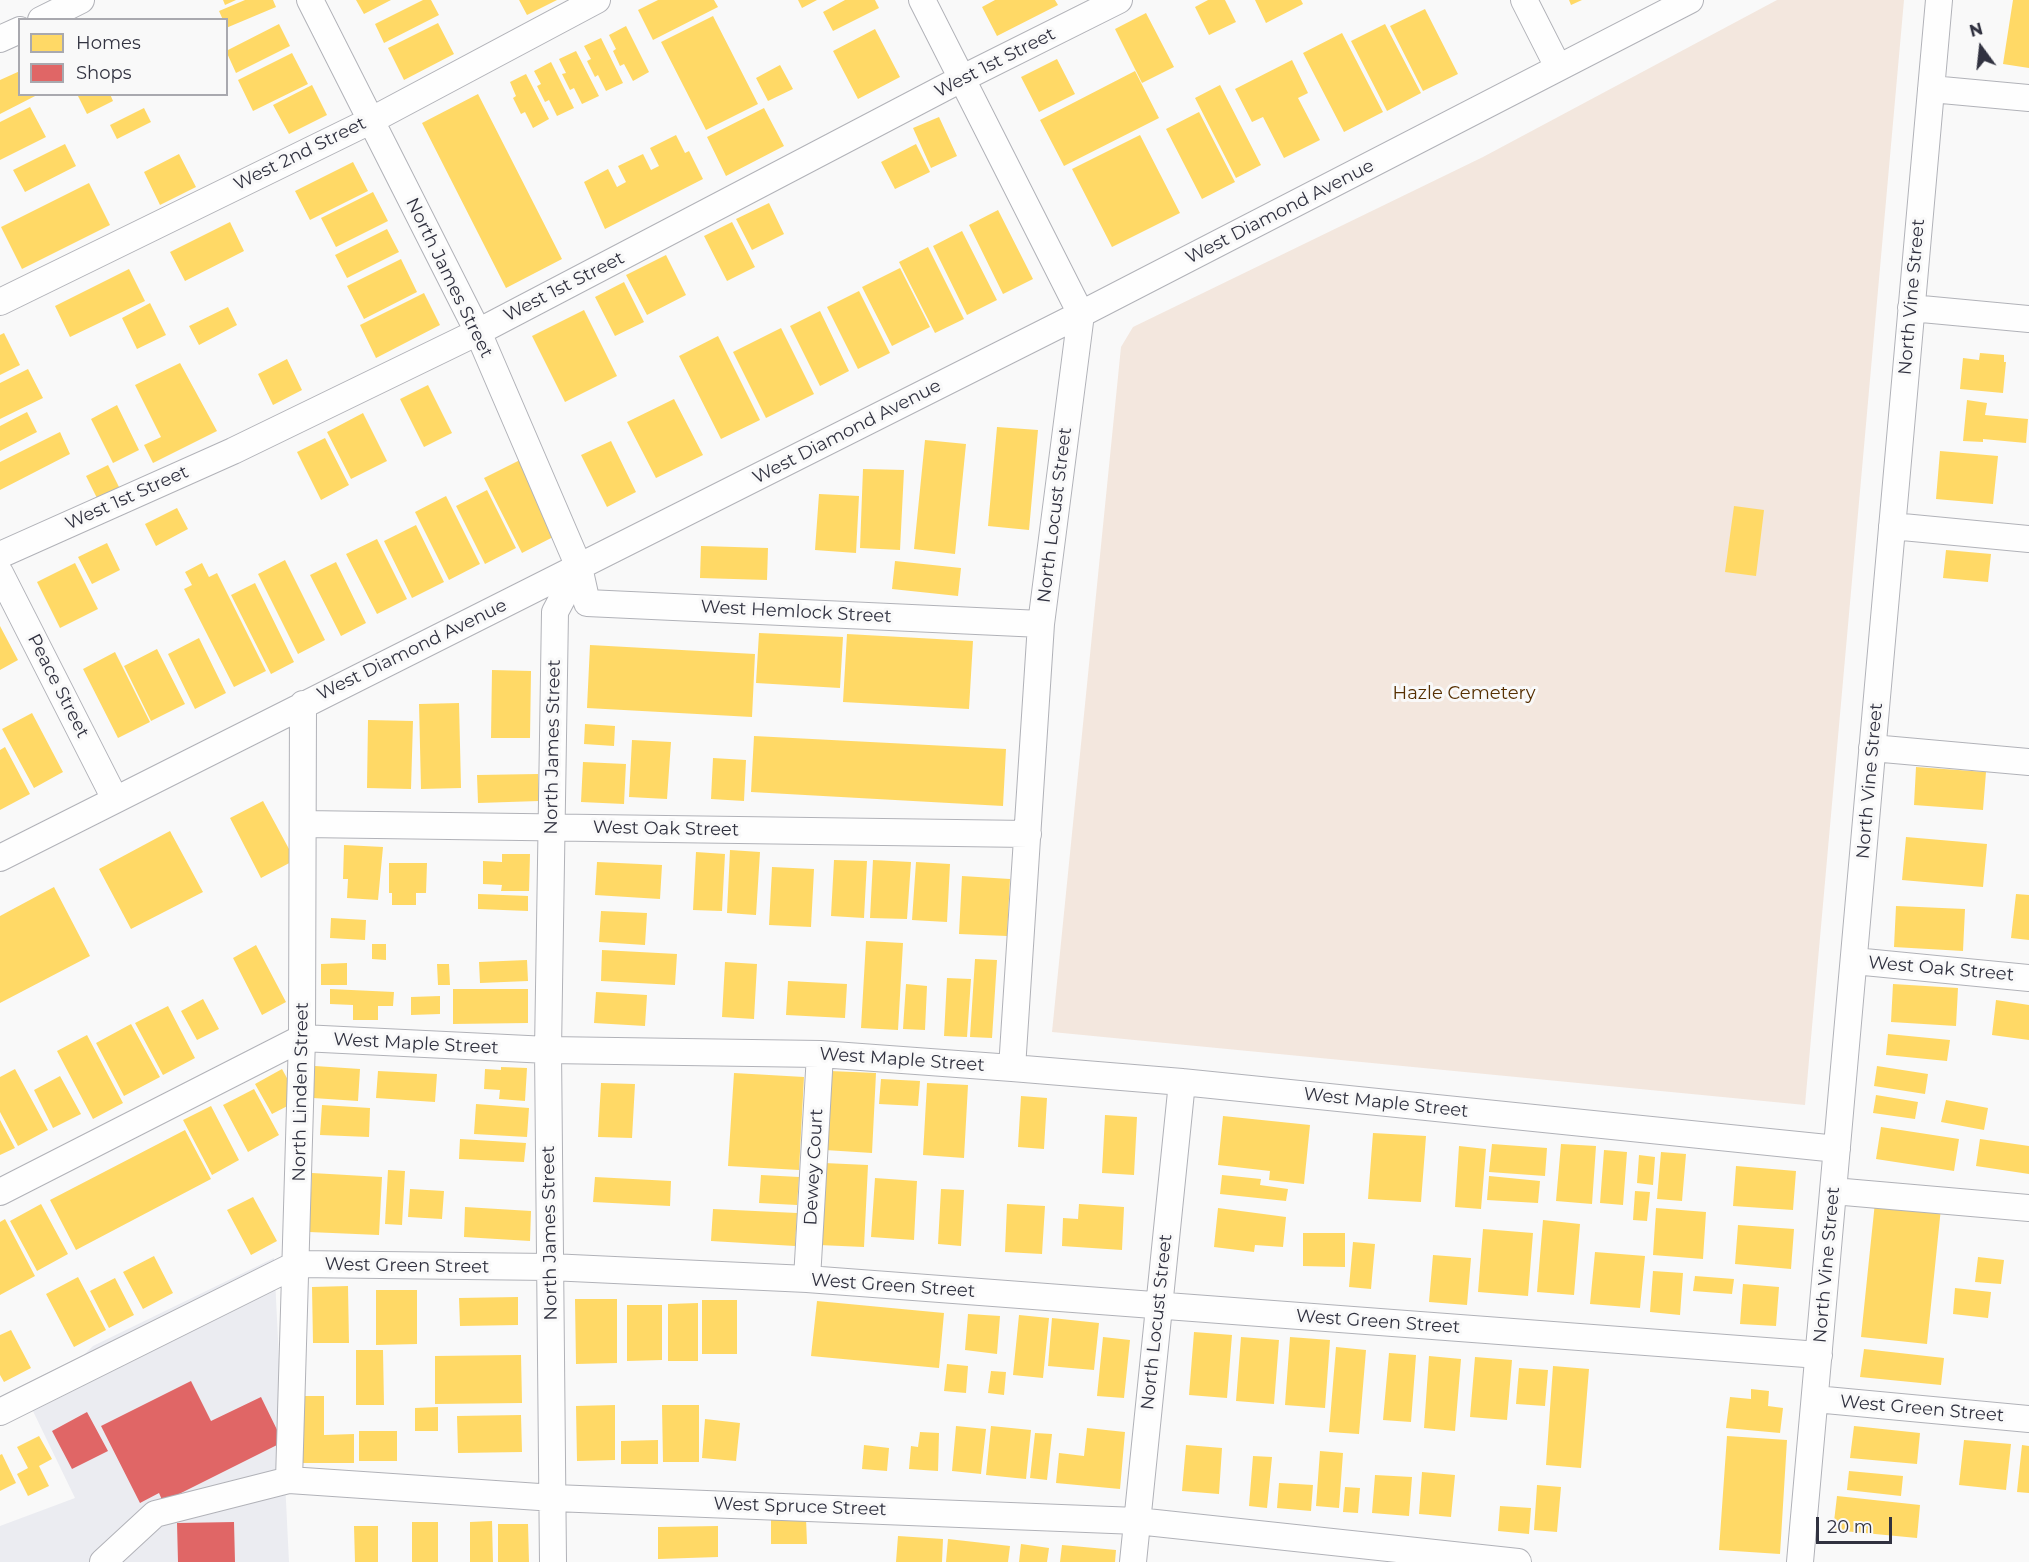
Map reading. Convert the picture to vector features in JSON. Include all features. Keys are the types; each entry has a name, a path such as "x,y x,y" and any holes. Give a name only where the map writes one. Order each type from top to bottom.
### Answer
{"street":[{"path":"45,18 81,0"},
{"name":"North James Street","path":"309,0 478,332 579,567 555,612 548,1050 553,1562"},
{"name":"West 2nd Street","path":"0,302 370,121 597,0"},
{"path":"922,0 1081,314"},
{"name":"West 1st Street","path":"0,555 233,451 478,332 961,79 1119,0"},
{"path":"1524,0 1558,67"},
{"name":"West Diamond Avenue","path":"0,858 1081,314 1690,0"},
{"name":"North Vine Street","path":"1800,1562 1939,0"},
{"path":"0,39 18,31"},
{"path":"1931,89 2029,98"},
{"path":"1911,308 2029,319"},
{"name":"North Locust Street","path":"1012,1068 1041,624 1081,314"},
{"path":"1892,526 2029,539"},
{"name":"West Hemlock Street","path":"579,567 587,603 1041,624"},
{"name":"Peace Street","path":"0,573 115,799"},
{"name":"North Linden Street","path":"289,1480 302,1038 303,704"},
{"path":"1872,748 2029,762"},
{"name":"West Oak Street","path":"304,824 1028,834"},
{"name":"West Oak Street","path":"1854,962 2029,978"},
{"name":"West Maple Street","path":"0,1192 302,1038 548,1050 820,1054 1182,1082 1837,1149"},
{"name":"Dewey Court","path":"807,1279 820,1054"},
{"name":"North Locust Street","path":"1133,1562 1182,1082"},
{"path":"1833,1191 2029,1208"},
{"name":"West Green Street","path":"0,1412 297,1264 550,1268 807,1279 1819,1355"},
{"name":"West Green Street","path":"1815,1399 2029,1419"},
{"name":"West Spruce Street","path":"104,1562 155,1514 289,1480 554,1498 1137,1521 1518,1562"}],"shaded area":[{"path":"274,1258 289,1562 0,1562 0,1526 75,1498 31,1407 93,1346"}],"green space":[{"name":"Hazle Cemetery","path":"1777,0 1904,0 1805,1105 1052,1032 1121,347 1133,327 1483,157"}],"building: Homes":[{"path":"223,0 236,0 225,5"},
{"path":"245,0 273,0 276,7 228,27 228,18 222,18 219,11"},
{"path":"356,0 391,0 364,14"},
{"path":"423,0 431,0 439,15 384,43 375,24"},
{"path":"519,0 557,0 527,15"},
{"path":"658,0 714,0 718,7 653,40 638,10"},
{"path":"798,0 817,0 802,8"},
{"path":"845,0 875,0 879,8 833,31 823,12"},
{"path":"995,0 1055,0 1058,5 997,36 982,7"},
{"path":"1208,0 1225,0 1236,22 1209,35 1195,7"},
{"path":"1255,0 1301,0 1303,4 1266,23"},
{"path":"1569,0 1582,0 1571,5"},
{"path":"2013,0 2029,0 2029,68 2003,64"},
{"path":"1425,9 1458,74 1423,91 1390,26"},
{"path":"1146,13 1174,67 1142,83 1115,29"},
{"path":"713,16 758,104 706,130 661,42"},
{"path":"438,23 454,54 404,80 388,48"},
{"path":"279,24 290,46 236,73 228,50"},
{"path":"1385,24 1421,93 1387,111 1351,41"},
{"path":"626,26 649,72 633,81 624,64 620,66 613,51 616,49 609,35"},
{"path":"875,29 900,77 858,99 833,51"},
{"path":"1342,33 1383,112 1344,132 1303,53"},
{"path":"601,38 623,83 606,91 598,75 595,77 587,61 591,59 584,46"},
{"path":"576,51 599,96 582,104 574,88 570,90 562,74 566,73 559,59"},
{"path":"292,53 308,84 253,111 238,80"},
{"path":"1057,59 1075,94 1039,112 1021,77"},
{"path":"1292,60 1308,93 1298,98 1320,140 1284,158 1263,117 1252,122 1235,89"},
{"path":"551,62 574,108 557,116 549,100 545,102 537,86 541,84 534,71"},
{"path":"780,65 793,89 768,101 756,78"},
{"path":"1135,71 1159,118 1064,166 1040,120"},
{"path":"18,72 18,96 35,96 0,114 0,80"},
{"path":"526,74 549,119 533,128 525,112 521,114 513,98 516,96 510,82"},
{"path":"312,85 327,115 289,134 273,105"},
{"path":"1220,85 1261,165 1236,178 1195,98"},
{"path":"478,94 562,259 506,288 422,123"},
{"path":"78,96 111,96 113,101 87,114"},
{"path":"30,107 46,137 0,160 0,122"},
{"path":"144,108 151,122 117,139 110,125"},
{"path":"764,108 784,146 726,176 707,137"},
{"path":"1199,112 1235,182 1202,199 1166,129"},
{"path":"939,117 957,156 931,168 913,128"},
{"path":"676,135 685,153 689,151 703,179 605,229 584,182 608,169 617,187 626,182 618,166 643,154 651,170 659,166 650,148"},
{"path":"1140,135 1180,213 1112,247 1072,169"},
{"path":"65,144 76,166 25,192 13,170"},
{"path":"916,144 930,172 895,189 881,162"},
{"path":"179,154 196,187 160,205 144,172"},
{"path":"353,162 368,191 310,220 295,191"},
{"path":"89,183 110,225 22,269 1,227"},
{"path":"373,192 388,221 336,247 321,218"},
{"path":"769,203 784,234 752,250 736,219"},
{"path":"998,210 1033,279 1003,294 969,225"},
{"path":"230,222 244,251 185,281 170,252"},
{"path":"732,222 755,267 727,281 704,236"},
{"path":"387,229 399,252 347,278 335,255"},
{"path":"962,231 997,300 967,315 933,246"},
{"path":"928,247 964,319 935,333 899,262"},
{"path":"666,255 686,295 647,315 626,275"},
{"path":"401,259 417,292 364,319 347,286"},
{"path":"900,268 930,327 892,346 862,287"},
{"path":"129,269 145,301 70,337 55,306"},
{"path":"624,282 644,322 615,336 595,297"},
{"path":"859,291 890,353 858,369 827,307"},
{"path":"424,293 440,325 376,358 360,325"},
{"path":"150,303 166,335 137,349 122,318"},
{"path":"228,307 237,325 199,345 189,326"},
{"path":"584,310 617,376 565,402 532,336"},
{"path":"820,311 849,371 820,386 790,326"},
{"path":"781,328 814,394 766,418 733,352"},
{"path":"4,333 20,365 0,375 0,335"},
{"path":"718,336 760,420 721,439 679,356"},
{"path":"1980,353 2004,355 2004,362 2006,362 2003,393 1960,389 1963,358 1979,360"},
{"path":"287,359 302,390 273,405 258,374"},
{"path":"180,363 217,431 153,463 144,445 161,437 135,385"},
{"path":"28,369 43,398 0,419 0,383"},
{"path":"428,385 452,433 424,447 400,399"},
{"path":"674,399 703,455 656,478 627,422"},
{"path":"1967,400 1987,403 1985,415 2028,419 2026,443 1983,439 1983,442 1963,441"},
{"path":"117,405 139,450 113,463 91,419"},
{"path":"27,412 37,432 0,451 0,426"},
{"path":"363,413 387,461 351,479 327,432"},
{"path":"997,427 1038,430 1029,530 988,526"},
{"path":"60,432 70,454 0,490 0,462"},
{"path":"325,438 349,485 321,500 297,452"},
{"path":"925,440 966,444 955,554 914,549"},
{"path":"611,441 636,492 607,507 581,455"},
{"path":"1940,451 1998,456 1993,504 1936,499"},
{"path":"520,460 557,535 522,553 484,478"},
{"path":"108,465 119,487 97,498 86,476"},
{"path":"863,469 904,470 900,550 860,548"},
{"path":"487,490 516,548 485,564 456,506"},
{"path":"819,494 859,496 856,553 815,550"},
{"path":"446,496 480,564 449,580 415,512"},
{"path":"1734,506 1764,510 1756,576 1725,572"},
{"path":"177,508 188,529 156,546 145,524"},
{"path":"416,525 444,582 412,598 384,541"},
{"path":"377,539 407,599 377,614 346,554"},
{"path":"107,543 120,570 92,584 78,557"},
{"path":"701,546 768,548 767,580 700,578"},
{"path":"1946,550 1991,554 1988,582 1943,578"},
{"path":"285,560 325,640 298,654 258,574"},
{"path":"895,561 961,568 958,596 892,589"},
{"path":"336,562 366,623 341,636 310,575"},
{"path":"75,563 98,609 60,628 37,582"},
{"path":"202,563 209,577 217,573 266,671 234,687 184,589 192,585 185,572"},
{"path":"255,583 294,662 271,674 231,595"},
{"path":"0,626 18,660 0,670"},
{"path":"759,633 843,637 840,688 756,683"},
{"path":"847,634 973,641 969,709 843,702"},
{"path":"199,638 226,693 195,709 168,654"},
{"path":"590,645 755,654 752,717 587,708"},
{"path":"157,649 185,704 151,721 124,666"},
{"path":"115,652 150,722 118,738 83,669"},
{"path":"492,670 531,671 530,738 491,738"},
{"path":"459,703 461,788 421,789 419,704"},
{"path":"32,713 63,772 34,788 2,729"},
{"path":"368,720 413,721 411,789 367,788"},
{"path":"585,724 615,726 614,746 584,744"},
{"path":"754,736 1006,749 1003,806 751,792"},
{"path":"632,740 671,742 667,799 629,797"},
{"path":"5,747 30,794 0,810 0,750"},
{"path":"713,758 746,760 744,801 711,799"},
{"path":"583,762 626,764 624,804 581,802"},
{"path":"1916,767 1986,772 1983,810 1914,805"},
{"path":"538,774 539,801 478,803 477,775"},
{"path":"263,801 295,860 261,878 230,818"},
{"path":"170,831 203,892 131,929 99,869"},
{"path":"1906,837 1987,844 1983,887 1902,880"},
{"path":"344,845 383,847 378,900 347,898 348,879 343,879"},
{"path":"730,850 760,852 756,915 727,913"},
{"path":"696,852 725,854 722,911 693,910"},
{"path":"502,854 530,854 529,891 501,891 502,885 483,884 483,861 502,862"},
{"path":"834,860 867,861 864,918 831,916"},
{"path":"873,860 911,862 907,919 870,918"},
{"path":"597,862 662,865 660,899 595,895"},
{"path":"916,862 950,864 947,922 912,920"},
{"path":"389,863 427,863 426,893 416,893 416,905 392,905 392,893 389,893"},
{"path":"772,867 814,869 811,927 769,925"},
{"path":"962,876 1010,879 1007,936 959,934"},
{"path":"54,887 90,956 0,1003 0,916"},
{"path":"478,894 528,896 528,911 478,909"},
{"path":"2016,894 2029,895 2029,940 2011,938"},
{"path":"1896,906 1965,909 1963,951 1894,947"},
{"path":"601,911 647,913 645,945 599,942"},
{"path":"331,918 366,920 365,940 330,938"},
{"path":"866,941 903,943 898,1030 861,1028"},
{"path":"372,944 386,944 386,960 372,959"},
{"path":"256,945 286,1002 262,1015 233,958"},
{"path":"602,950 677,954 675,985 601,981"},
{"path":"975,959 997,960 992,1038 970,1037"},
{"path":"527,960 528,981 480,983 479,962"},
{"path":"725,962 757,964 754,1019 722,1017"},
{"path":"347,963 347,985 321,985 321,964"},
{"path":"437,964 449,964 450,985 438,985"},
{"path":"947,978 971,979 967,1037 944,1036"},
{"path":"788,981 847,984 845,1018 786,1015"},
{"path":"906,984 927,986 925,1030 903,1029"},
{"path":"1893,984 1958,988 1956,1026 1891,1022"},
{"path":"330,989 394,992 393,1006 378,1006 378,1020 353,1020 353,1005 330,1004"},
{"path":"453,989 528,989 528,1023 453,1024"},
{"path":"596,992 647,995 645,1026 594,1023"},
{"path":"440,996 440,1014 411,1015 411,997"},
{"path":"203,999 219,1029 197,1040 181,1011"},
{"path":"1996,1000 2029,1005 2029,1040 1992,1035"},
{"path":"168,1006 195,1058 163,1075 135,1023"},
{"path":"131,1024 160,1077 124,1096 96,1043"},
{"path":"1888,1034 1950,1040 1947,1061 1886,1055"},
{"path":"87,1035 123,1103 93,1119 57,1051"},
{"path":"315,1066 360,1069 358,1101 313,1098"},
{"path":"1877,1066 1928,1074 1925,1094 1874,1086"},
{"path":"501,1067 527,1068 525,1101 499,1099 500,1090 484,1089 485,1069 501,1070"},
{"path":"15,1069 48,1130 18,1146 0,1112 0,1077"},
{"path":"282,1069 299,1100 272,1114 255,1084"},
{"path":"378,1071 437,1074 435,1102 376,1098"},
{"path":"830,1071 876,1073 872,1153 825,1150"},
{"path":"734,1073 804,1077 799,1170 728,1166"},
{"path":"60,1076 81,1114 53,1128 34,1090"},
{"path":"881,1079 920,1081 918,1106 879,1104"},
{"path":"601,1083 635,1084 632,1138 598,1137"},
{"path":"927,1083 968,1085 964,1158 923,1155"},
{"path":"254,1089 279,1135 248,1152 223,1105"},
{"path":"1876,1095 1918,1102 1915,1119 1873,1113"},
{"path":"1021,1096 1047,1098 1044,1149 1018,1147"},
{"path":"1946,1100 1988,1108 1984,1130 1941,1122"},
{"path":"476,1104 529,1108 527,1137 474,1134"},
{"path":"322,1105 370,1108 369,1137 320,1135"},
{"path":"211,1106 239,1160 212,1175 183,1120"},
{"path":"1105,1115 1137,1117 1134,1175 1102,1173"},
{"path":"1223,1116 1310,1125 1304,1184 1269,1180 1270,1171 1218,1165"},
{"path":"0,1120 15,1148 0,1155"},
{"path":"1881,1127 1959,1139 1954,1171 1876,1159"},
{"path":"185,1130 211,1179 76,1250 50,1200"},
{"path":"1373,1133 1426,1136 1421,1202 1368,1199"},
{"path":"460,1139 526,1143 524,1162 459,1159"},
{"path":"1980,1139 2029,1146 2029,1174 1976,1166"},
{"path":"1492,1144 1547,1148 1545,1176 1489,1172"},
{"path":"1561,1144 1596,1146 1592,1204 1556,1201"},
{"path":"1459,1146 1486,1149 1481,1209 1455,1207"},
{"path":"1604,1150 1627,1152 1623,1205 1600,1203"},
{"path":"1661,1152 1686,1154 1682,1201 1657,1199"},
{"path":"1639,1155 1655,1157 1653,1185 1637,1183"},
{"path":"824,1163 868,1165 864,1247 819,1245"},
{"path":"1736,1166 1796,1171 1793,1210 1733,1206"},
{"path":"388,1170 405,1171 402,1225 385,1224"},
{"path":"312,1173 382,1177 379,1235 309,1232"},
{"path":"761,1175 799,1177 797,1205 759,1203"},
{"path":"1222,1175 1261,1179 1260,1185 1288,1189 1286,1201 1220,1194"},
{"path":"1489,1176 1540,1181 1538,1203 1487,1200"},
{"path":"595,1177 671,1181 670,1206 593,1202"},
{"path":"875,1178 917,1181 914,1240 871,1237"},
{"path":"410,1189 444,1191 442,1219 408,1217"},
{"path":"941,1189 964,1190 961,1246 938,1244"},
{"path":"1635,1191 1650,1192 1647,1221 1633,1220"},
{"path":"253,1197 277,1241 251,1255 227,1210"},
{"path":"1875,1202 1941,1208 1927,1344 1861,1337"},
{"path":"41,1204 68,1254 37,1271 10,1221"},
{"path":"1007,1204 1045,1206 1042,1254 1005,1252"},
{"path":"1079,1204 1124,1207 1122,1250 1062,1246 1063,1218 1078,1219"},
{"path":"465,1207 531,1211 530,1241 464,1237"},
{"path":"1218,1208 1286,1217 1283,1247 1255,1245 1254,1252 1214,1247"},
{"path":"1656,1208 1706,1212 1703,1259 1653,1255"},
{"path":"713,1209 797,1213 795,1246 711,1241"},
{"path":"5,1219 35,1276 0,1295 0,1222"},
{"path":"1543,1220 1580,1224 1574,1295 1537,1292"},
{"path":"1738,1225 1794,1229 1791,1269 1735,1264"},
{"path":"1483,1229 1533,1233 1528,1296 1478,1292"},
{"path":"1303,1233 1345,1233 1345,1267 1303,1266"},
{"path":"1353,1242 1375,1244 1371,1289 1349,1287"},
{"path":"1595,1252 1645,1256 1640,1308 1590,1304"},
{"path":"1433,1255 1471,1258 1467,1305 1429,1302"},
{"path":"154,1256 173,1293 143,1309 123,1272"},
{"path":"1978,1257 2004,1260 2001,1284 1975,1282"},
{"path":"1653,1271 1683,1273 1680,1315 1650,1312"},
{"path":"1695,1276 1734,1279 1732,1294 1693,1291"},
{"path":"78,1277 106,1330 74,1347 46,1294"},
{"path":"115,1278 134,1315 109,1328 90,1291"},
{"path":"1743,1284 1779,1287 1776,1326 1740,1324"},
{"path":"348,1286 349,1343 313,1343 312,1287"},
{"path":"1955,1288 1991,1292 1988,1318 1953,1314"},
{"path":"376,1290 417,1290 417,1344 376,1345"},
{"path":"518,1297 518,1325 460,1326 459,1298"},
{"path":"575,1299 617,1299 617,1363 576,1364"},
{"path":"702,1300 737,1300 737,1354 702,1354"},
{"path":"817,1301 944,1313 939,1368 811,1356"},
{"path":"698,1303 698,1361 668,1361 668,1304"},
{"path":"627,1305 662,1305 662,1360 627,1361"},
{"path":"968,1314 1000,1316 997,1354 965,1350"},
{"path":"1019,1315 1049,1318 1043,1378 1013,1375"},
{"path":"1052,1318 1099,1323 1094,1370 1048,1366"},
{"path":"11,1330 31,1368 4,1382 0,1375 0,1335"},
{"path":"1194,1332 1232,1335 1227,1398 1189,1395"},
{"path":"1103,1337 1130,1340 1124,1398 1097,1396"},
{"path":"1241,1337 1279,1340 1274,1404 1236,1401"},
{"path":"1290,1337 1330,1340 1325,1408 1285,1405"},
{"path":"1336,1347 1366,1350 1359,1434 1329,1432"},
{"path":"1864,1349 1944,1358 1941,1385 1860,1377"},
{"path":"356,1350 383,1350 384,1405 356,1405"},
{"path":"1389,1353 1416,1355 1411,1422 1383,1420"},
{"path":"521,1355 522,1403 435,1404 435,1356"},
{"path":"1429,1356 1461,1359 1455,1431 1424,1428"},
{"path":"1475,1357 1512,1360 1507,1420 1470,1417"},
{"path":"947,1364 968,1366 966,1393 944,1391"},
{"path":"1553,1366 1589,1369 1581,1468 1546,1465"},
{"path":"1519,1368 1548,1370 1545,1406 1516,1404"},
{"path":"991,1371 1006,1372 1004,1395 988,1393"},
{"path":"1751,1389 1769,1391 1768,1406 1783,1408 1780,1433 1726,1428 1730,1397 1751,1399"},
{"path":"297,1396 324,1396 324,1435 354,1434 354,1463 297,1463"},
{"path":"615,1405 615,1460 577,1461 576,1406"},
{"path":"662,1405 699,1405 699,1462 663,1462"},
{"path":"438,1407 438,1431 415,1431 415,1408"},
{"path":"521,1415 522,1452 458,1453 457,1416"},
{"path":"705,1419 740,1423 736,1461 702,1458"},
{"path":"956,1426 986,1429 981,1474 952,1471"},
{"path":"991,1426 1031,1430 1026,1479 986,1475"},
{"path":"1854,1426 1920,1433 1917,1464 1850,1458"},
{"path":"1087,1428 1125,1432 1120,1489 1056,1483 1059,1453 1084,1456"},
{"path":"359,1431 397,1431 397,1461 359,1461"},
{"path":"920,1432 939,1433 938,1471 909,1469 911,1446 918,1447"},
{"path":"1035,1433 1052,1434 1047,1480 1030,1478"},
{"path":"39,1436 52,1459 39,1466 49,1486 28,1496 17,1474 28,1468 17,1447"},
{"path":"1727,1436 1787,1440 1780,1554 1719,1550"},
{"path":"658,1440 658,1464 621,1464 621,1441"},
{"path":"1964,1440 2011,1444 2006,1490 1959,1485"},
{"path":"864,1445 889,1448 887,1471 862,1469"},
{"path":"1186,1445 1222,1448 1219,1494 1182,1491"},
{"path":"2022,1445 2029,1446 2029,1493 2017,1492"},
{"path":"1320,1451 1343,1453 1339,1508 1316,1506"},
{"path":"2,1454 16,1483 0,1491 0,1455"},
{"path":"1253,1456 1272,1457 1267,1508 1249,1506"},
{"path":"1849,1471 1903,1476 1901,1496 1847,1490"},
{"path":"1422,1472 1455,1475 1451,1517 1419,1514"},
{"path":"1375,1475 1412,1477 1409,1516 1372,1513"},
{"path":"1279,1483 1313,1485 1311,1511 1277,1508"},
{"path":"1537,1485 1561,1487 1557,1532 1534,1530"},
{"path":"1345,1487 1360,1488 1358,1513 1343,1512"},
{"path":"1837,1496 1920,1505 1917,1538 1833,1530"},
{"path":"1500,1506 1531,1508 1529,1534 1498,1531"},
{"path":"771,1518 806,1518 807,1544 771,1544"},
{"path":"492,1521 493,1562 470,1562 470,1522"},
{"path":"412,1522 438,1522 438,1562 412,1562"},
{"path":"498,1524 528,1524 529,1562 498,1562"},
{"path":"354,1526 378,1526 378,1562 355,1562"},
{"path":"718,1526 718,1557 658,1559 658,1527"},
{"path":"898,1536 943,1539 942,1562 896,1562"},
{"path":"948,1539 1010,1546 1008,1562 946,1562"},
{"path":"1021,1544 1049,1548 1047,1562 1019,1562"},
{"path":"1062,1545 1116,1550 1115,1562 1060,1562"}],"building: Shops":[{"path":"191,1381 211,1421 261,1397 283,1442 163,1502 159,1493 140,1503 101,1426"},
{"path":"87,1412 108,1451 72,1469 52,1431"},
{"path":"234,1522 235,1562 178,1562 177,1523"}]}
